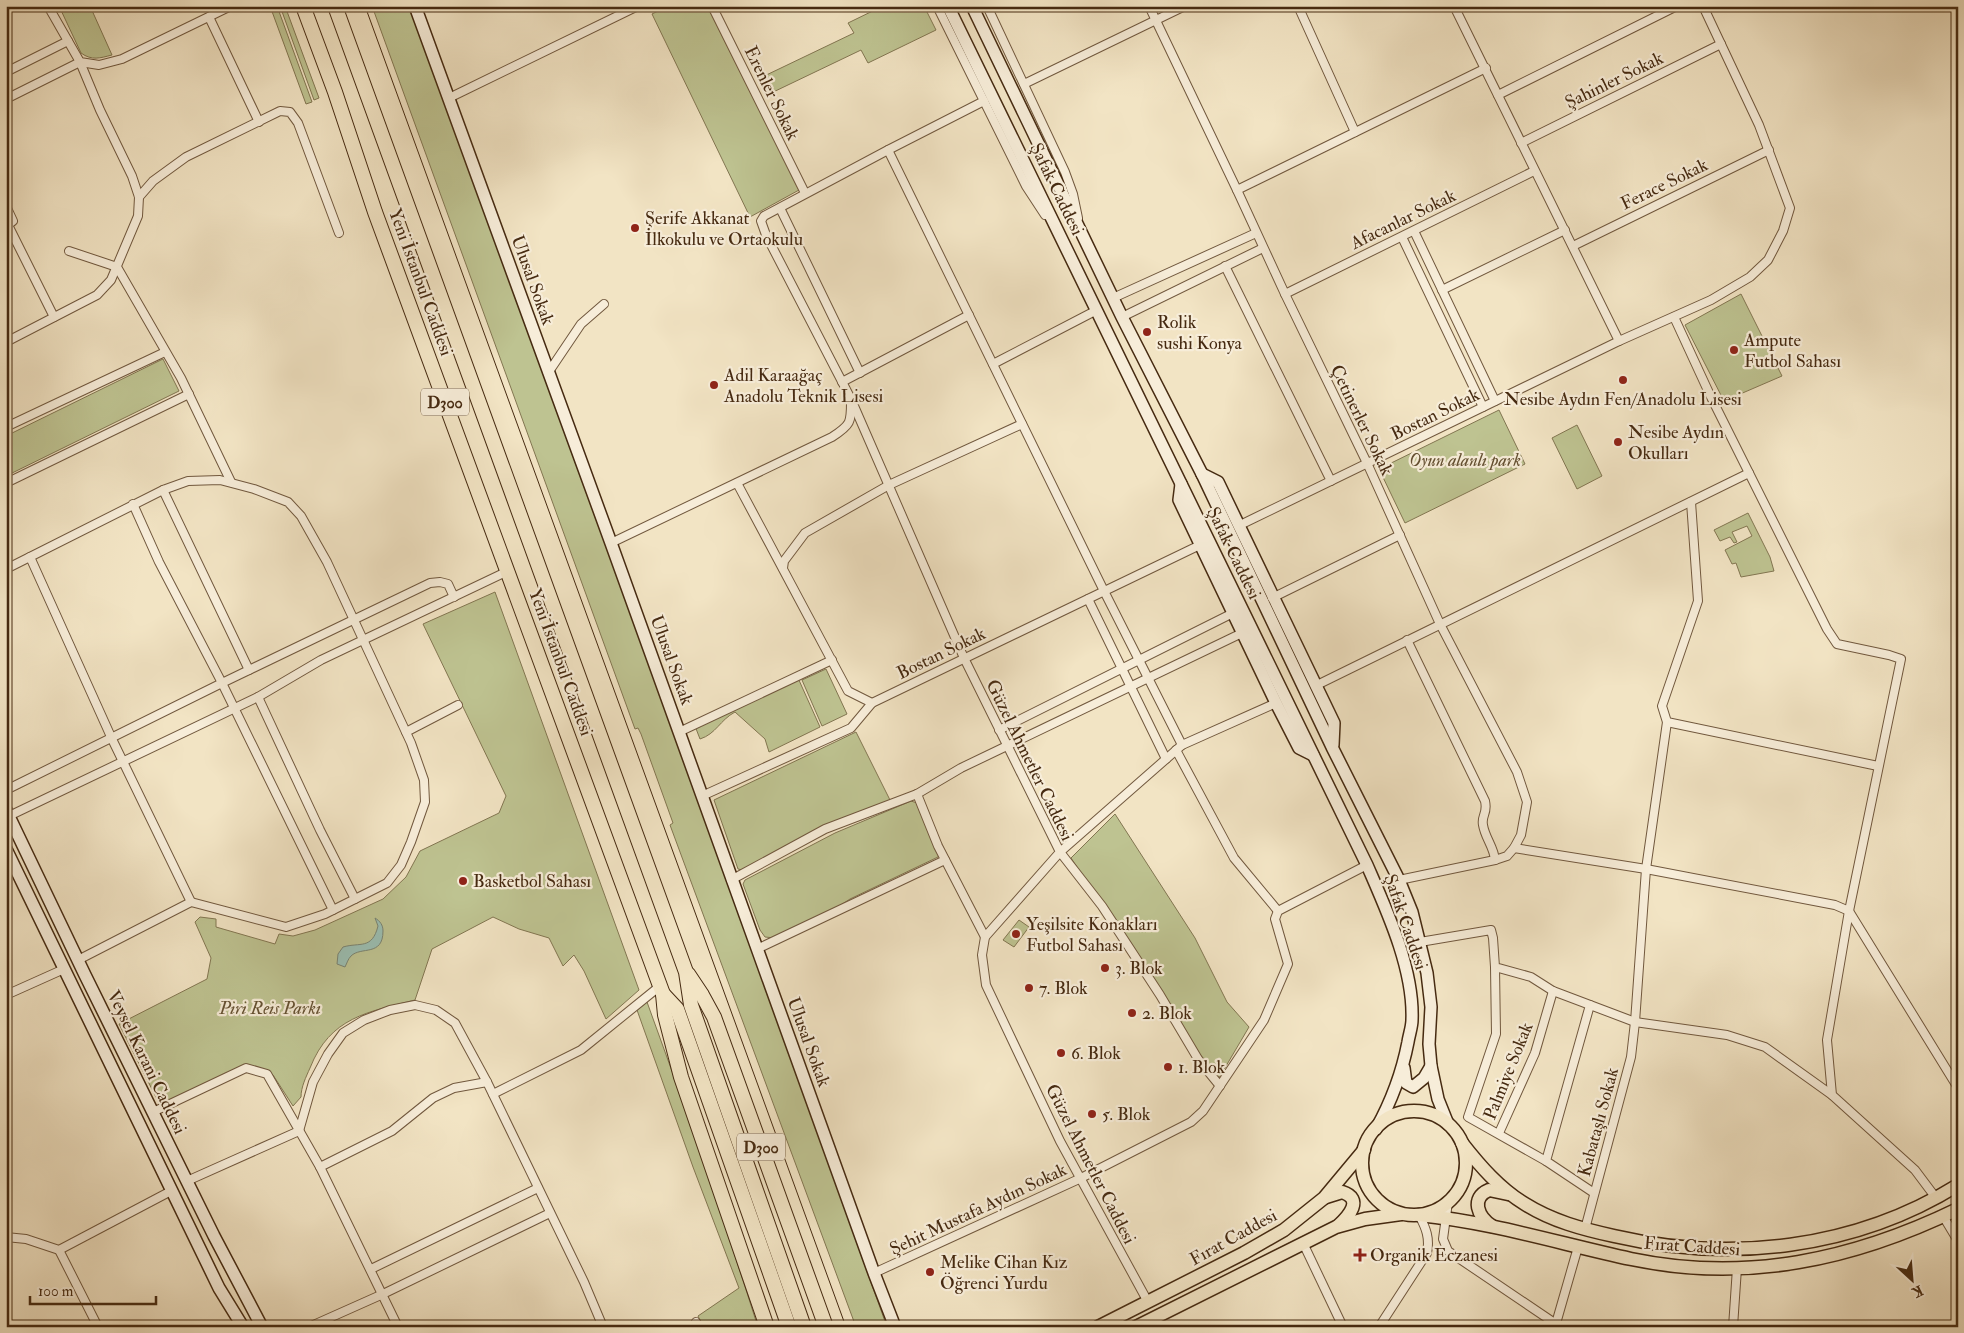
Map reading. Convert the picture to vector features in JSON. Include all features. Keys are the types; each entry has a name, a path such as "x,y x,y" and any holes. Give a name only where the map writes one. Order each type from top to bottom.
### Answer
{"highway":[{"name":"Yeni İstanbul Caddesi","path":"303,6 335,92 375,212 661,990 677,1009 789,1327"},
{"name":"Yeni İstanbul Caddesi","path":"335,6 686,972 690,1005 804,1327"},
{"name":"D300","path":"686,972 714,1017 826,1327"},
{"name":"D300","path":"661,990 665,1015 681,1077 767,1327"}],"main road":[{"name":"Ulusal Sokak","path":"415,6 874,1274 895,1327"},
{"name":"Şafak Caddesi","path":"948,6 1367,865 1393,928 1408,980 1412,1020 1403,1064 1389,1105 1376,1129"},
{"name":"Şafak Caddesi","path":"972,6 1122,317 1202,474 1332,747 1399,880 1412,912 1427,974 1431,1007 1429,1044 1431,1066 1438,1099 1448,1124"},
{"path":"1038,190 1057,181"},
{"path":"1202,474 1218,482 1272,598 1334,723 1332,747"},
{"path":"1181,484 1179,500 1242,633 1299,748 1313,756"},
{"name":"Veysel Karani Caddesi","path":"8,813 186,1180 262,1327"},
{"name":"Veysel Karani Caddesi","path":"6,849 171,1191 219,1288 242,1327"},
{"path":"1403,1064 1406,1084 1413,1087 1424,1078 1431,1066"},
{"path":"1411,1112 1427,1113 1448,1124 1462,1144 1466,1159 1465,1175 1459,1190 1448,1202 1435,1210 1419,1214 1403,1214 1388,1208 1370,1190 1366,1183 1363,1167 1364,1150 1376,1129 1396,1115 1411,1112"},
{"name":"Fırat Caddesi","path":"1462,1144 1485,1171 1513,1196 1544,1214 1585,1229 1672,1247 1724,1250 1771,1248 1808,1242 1858,1230 1936,1198 1958,1186"},
{"name":"Fırat Caddesi","path":"1098,1327 1271,1238 1300,1218 1324,1198 1364,1150"},
{"path":"1495,1228 1487,1223 1479,1213 1477,1202 1479,1197 1489,1190 1496,1190 1513,1196"},
{"path":"1324,1198 1342,1192 1353,1200 1351,1212 1336,1227"},
{"path":"1936,1198 1943,1216"},
{"name":"Fırat Caddesi","path":"1419,1214 1495,1228 1650,1262 1685,1266 1737,1268 1789,1264 1844,1253 1897,1235 1958,1209"},
{"name":"Fırat Caddesi","path":"1136,1327 1156,1322 1336,1227 1365,1219 1403,1214"}],"street":[{"path":"6,342 97,295 111,280 138,216 139,198 132,176 100,110 80,62 48,6"},
{"path":"6,99 80,62 99,64 122,59 231,6"},
{"path":"449,98 638,6"},
{"name":"Erenler Sokak","path":"712,6 805,193"},
{"path":"937,6 1026,186 1062,238"},
{"path":"987,6 1065,172 1073,194 1081,232"},
{"name":"Çetinerler Sokak","path":"1149,6 1237,190 1284,294 1367,463 1440,624 1517,772 1527,802 1521,835 1514,848"},
{"path":"1024,84 1185,6"},
{"path":"1298,6 1355,132"},
{"path":"1454,6 1619,341"},
{"path":"1498,95 1678,6"},
{"name":"Bostan Sokak","path":"1238,526 1619,341 1711,300 1750,277 1768,260 1783,231 1790,208 1769,150 1703,6"},
{"path":"208,17 259,122"},
{"path":"6,72 68,42"},
{"name":"Şahinler Sokak","path":"1521,143 1721,44"},
{"path":"1237,190 1486,68"},
{"path":"860,373 780,208 805,193 984,101"},
{"path":"139,198 153,180 186,157 280,111 290,112 298,122 339,233"},
{"path":"888,150 1234,858 1278,911 1367,865"},
{"name":"Ferace Sokak","path":"1573,246 1769,150"},
{"name":"Afacanlar Sokak","path":"1284,294 1534,171"},
{"path":"6,206 14,221 7,225 54,317"},
{"name":"Güzel Ahmetler Caddesi","path":"780,208 764,216 761,221 766,235 851,399 964,658 1060,852 985,937 982,955 986,985 1079,1179 1148,1302"},
{"path":"1442,290 1565,230"},
{"path":"1414,231 1495,401"},
{"path":"1113,298 1256,233"},
{"path":"1402,236 1483,407"},
{"path":"1122,317 1263,248"},
{"path":"69,251 117,267 189,394 231,482"},
{"path":"1225,266 1331,481"},
{"path":"548,372 581,324 604,304"},
{"path":"993,364 1097,310"},
{"path":"842,382 969,315"},
{"path":"1674,317 1748,473 1827,629 1837,644 1889,654 1901,659 1849,911 1827,1040 1832,1095"},
{"path":"6,427 165,352"},
{"path":"6,483 189,394"},
{"path":"611,544 832,437 846,428 851,418 851,399"},
{"path":"783,568 784,561 806,533 889,485 1022,424"},
{"path":"1315,686 1748,473"},
{"path":"6,569 134,504 163,490 188,481 220,480 231,482 254,488 288,502 300,516 327,562 406,732 424,780 425,802 401,865 387,883 333,910 286,927 192,902 78,960"},
{"path":"737,483 848,691 872,702"},
{"path":"163,490 249,670"},
{"name":"Kabataşlı Sokak","path":"1585,1229 1631,1057 1646,869 1667,722 1662,706 1698,601 1691,502"},
{"path":"134,504 159,562 222,683 333,910"},
{"path":"1272,598 1400,535"},
{"name":"Bostan Sokak","path":"702,796 851,728 872,702 1200,545"},
{"path":"30,557 112,739 192,902"},
{"path":"8,813 124,761 258,697 321,660 508,571"},
{"path":"6,790 222,683 430,584 440,582 448,584 454,597"},
{"path":"1088,599 1166,759"},
{"path":"999,730 1233,613"},
{"path":"731,880 826,828 917,794 961,768 1242,633"},
{"path":"1407,640 1485,800 1487,810 1483,818 1483,824 1494,850 1495,860"},
{"path":"679,732 832,660"},
{"path":"258,697 320,830 355,899"},
{"path":"1220,1086 1198,1059 1102,906 1060,852 1179,748 1276,703"},
{"path":"406,732 458,705"},
{"path":"1667,722 1878,766"},
{"path":"917,794 945,860 985,937"},
{"path":"1399,880 1495,860 1507,856 1514,848 1646,869 1835,905 1849,911 1958,1088"},
{"path":"757,949 945,860"},
{"name":"Şehit Mustafa Aydın Sokak","path":"874,1274 1079,1179 1191,1122 1203,1111 1264,1020 1288,964 1275,919 1278,911"},
{"path":"1420,942 1491,930 1496,967 1496,1034 1468,1117 1546,1161 1594,1193"},
{"path":"1496,967 1531,977 1553,991 1635,1022 1727,1035 1766,1047 1832,1095 1915,1170 1936,1198"},
{"path":"6,995 64,969"},
{"path":"493,1094 581,1050 661,990"},
{"name":"Palmiye Sokak","path":"1498,1134 1535,1053 1553,991"},
{"path":"186,1180 298,1131 313,1082 342,1033 364,1020 390,1010 416,1005 436,1010 455,1023 487,1082 584,1282 603,1327"},
{"path":"1546,1161 1590,1005"},
{"path":"153,1112 246,1068 268,1074 298,1131 320,1167 398,1327"},
{"path":"320,1167 392,1131 433,1098 454,1088 487,1082"},
{"path":"371,1269 538,1188"},
{"path":"59,1250 171,1191"},
{"path":"1448,1202 1443,1240 1448,1251 1556,1325 1578,1247"},
{"path":"309,1327 383,1294 550,1213"},
{"path":"1379,1327 1427,1253 1429,1243 1427,1229 1419,1214"},
{"path":"1943,1216 1958,1241"},
{"path":"6,1237 26,1239 59,1250 98,1327"},
{"path":"1303,1243 1342,1327"},
{"path":"1733,1327 1737,1268"}],"green space":[{"path":"59,6 90,6 112,55 92,58 81,53"},
{"path":"270,6 277,6 312,102 306,104"},
{"path":"280,6 285,6 319,98 314,100"},
{"path":"372,6 409,6 648,662 887,1327 856,1327 670,825 673,823 641,734 638,728 635,729"},
{"path":"668,6 709,6 799,190 750,217 652,14"},
{"path":"883,6 924,6 936,30 868,63 861,50 767,95 758,79 854,33 848,23"},
{"name":"Ampute Futbol Sahası","path":"1741,294 1782,376 1724,401 1685,325"},
{"path":"163,359 179,391 6,476 6,436"},
{"name":"Oyun alanlı park","path":"1499,410 1525,464 1405,523 1379,469"},
{"path":"1577,425 1602,476 1577,489 1552,438"},
{"path":"1748,513 1770,557 1774,571 1741,577 1736,563 1732,564 1725,550 1752,536 1747,526 1732,532 1737,542 1734,543 1730,537 1720,541 1714,530"},
{"name":"Piri Reis Parkı","path":"495,592 639,990 606,1019 584,971 574,955 563,966 549,938 519,929 493,917 432,949 415,1000 366,1013 352,1019 328,1038 318,1051 310,1068 301,1097 293,1106 273,1075 246,1067 162,1109 119,1024 207,979 211,958 195,922 200,917 216,919 216,927 275,944 279,934 293,936 315,930 383,899 406,877 420,851 499,813 506,796 423,624"},
{"path":"826,669 847,714 822,726 802,680"},
{"path":"798,678 820,727 769,752 765,739 735,712 710,734 700,739 695,726"},
{"path":"856,732 890,800 796,843 746,871 738,869 714,800"},
{"path":"911,801 917,803 940,854 938,857 850,899 838,907 775,938 765,937 760,930 743,884 745,880 835,833"},
{"path":"1115,814 1195,938 1227,1002 1249,1027 1219,1078 1201,1056 1071,858"},
{"name":"Yeşilsite Konakları Futbol Sahası","path":"1019,920 1029,927 1014,947 1003,940"},
{"path":"647,1002 704,1160 758,1327 703,1327 698,1316 739,1288 693,1167 637,1010"}],"water":[{"path":"375,918 381,923 383,929 382,939 376,948 355,953 350,957 345,967 337,964 338,954 343,947 365,944 372,939 378,926"}],"tram line":[{"path":"365,6 846,1327"}],"place":[{"name":"Şerife Akkanat İlkokulu ve Ortaokulu","path":"635,228"},
{"name":"Rolik sushi Konya","path":"1147,332"},
{"name":"Ampute Futbol Sahası","path":"1734,350"},
{"name":"Nesibe Aydın Fen/Anadolu Lisesi","path":"1623,380"},
{"name":"Adil Karaağaç Anadolu Teknik Lisesi","path":"714,385"},
{"name":"Nesibe Aydın Okulları","path":"1618,442"},
{"name":"Basketbol Sahası","path":"463,881"},
{"name":"Yeşilsite Konakları Futbol Sahası","path":"1016,934"},
{"name":"3. Blok","path":"1105,968"},
{"name":"7. Blok","path":"1029,988"},
{"name":"2. Blok","path":"1132,1013"},
{"name":"6. Blok","path":"1061,1053"},
{"name":"1. Blok","path":"1168,1067"},
{"name":"5. Blok","path":"1092,1114"},
{"name":"Organik Eczanesi","path":"1360,1255"},
{"name":"Melike Cihan Kız Öğrenci Yurdu","path":"930,1272"}]}
